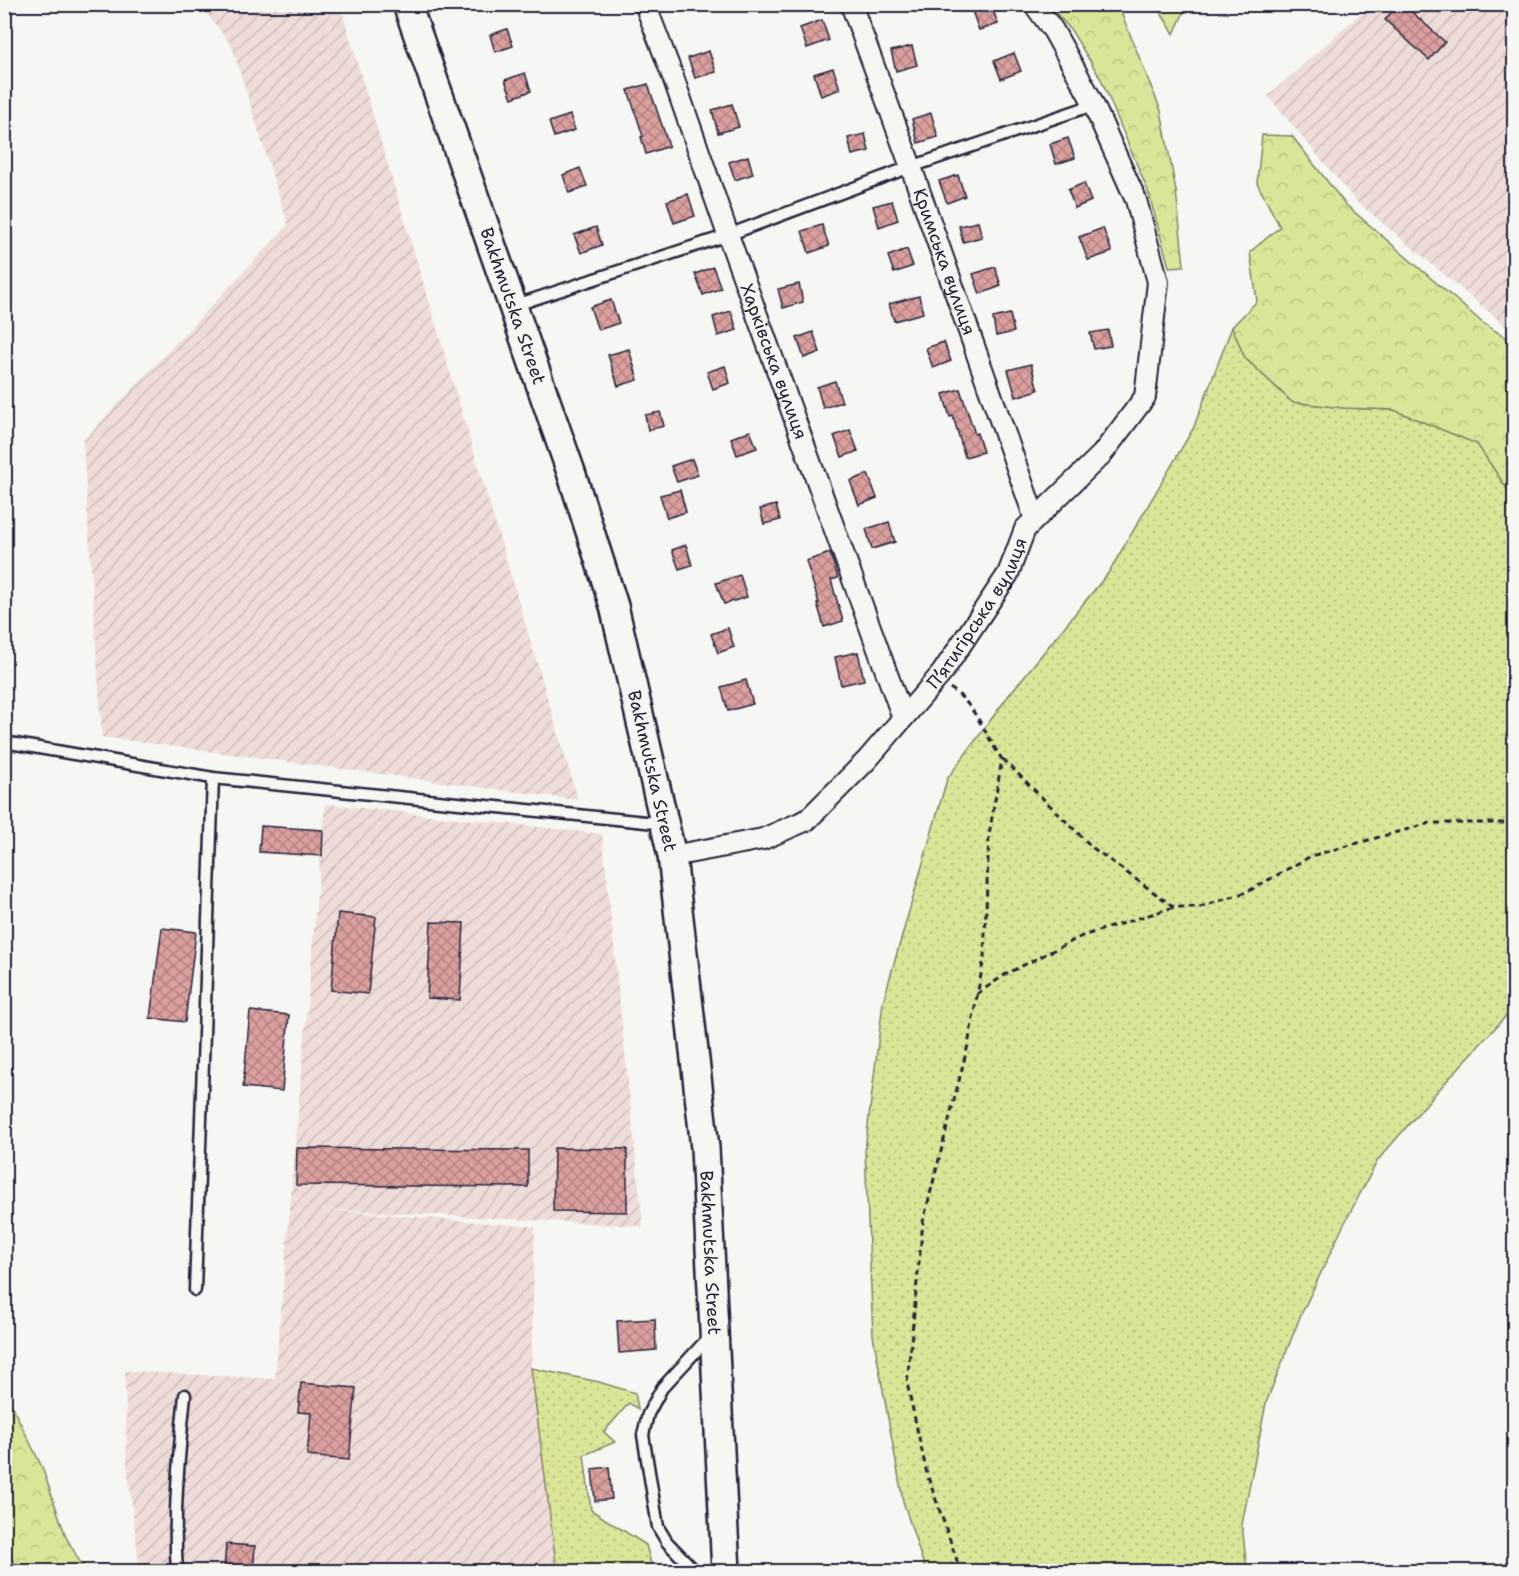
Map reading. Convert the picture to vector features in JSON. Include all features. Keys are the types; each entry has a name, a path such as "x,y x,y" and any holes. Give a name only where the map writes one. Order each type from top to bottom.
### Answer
{"main road":[{"name":"Bakhmutska Street","path":"407,4 571,472 614,606 666,825 672,856 705,1148 726,1572"}],"street":[{"name":"Харківська вулиця","path":"645,4 903,718"},
{"name":"Кримська вулиця","path":"851,4 1035,519"},
{"name":"П’ятигірська вулиця","path":"672,856 763,839 807,820 867,760 937,679 1008,574 1025,528 1102,454 1144,397 1158,282 1136,200 1093,105 1053,30 1034,4"}],"lane":[{"path":"513,306 728,235 911,167 1093,105"},
{"path":"4,742 213,778 666,825"},
{"path":"195,1290 213,778"},
{"path":"696,1572 667,1542 658,1527 643,1435 648,1414 662,1388 713,1333"},
{"path":"177,1572 175,1546 178,1462 186,1395"}],"path":[{"path":"937,679 970,704 988,740 1002,759 1093,848 1174,907"},
{"path":"961,1572 927,1474 907,1383 923,1222 968,1045 984,958 989,835 1002,759"},
{"path":"978,994 1006,974 1082,936 1174,907 1200,907 1247,892 1311,856 1430,823 1515,823"}],"shaded area":[{"path":"200,5 340,5 578,800 102,737 83,441 288,225 232,46"},
{"path":"1370,5 1514,5 1514,330 1507,327 1355,200 1268,96"},
{"path":"325,804 602,834 643,1226 321,1209 535,1227 531,1368 557,1571 140,1571 127,1464 125,1371 275,1379"}],"green space":[{"path":"1049,5 1118,5 1161,111 1176,191 1184,266 1169,267 1148,191 1101,79 1071,30"},
{"path":"1156,5 1187,5 1174,34"},
{"path":"1262,135 1292,136 1345,204 1484,324 1514,342 1514,499 1477,444 1394,410 1343,408 1292,402 1245,358 1232,327 1257,301 1250,252 1280,227 1257,183"},
{"path":"1232,327 1245,358 1292,402 1343,408 1394,410 1477,444 1514,499 1514,1007 1378,1160 1344,1224 1300,1317 1266,1403 1242,1524 1247,1571 926,1572 903,1501 873,1335 865,1150 883,1002 947,779 1009,695 1109,572 1193,429"},
{"path":"531,1368 599,1382 635,1393 638,1409 629,1403 604,1432 615,1442 584,1455 591,1510 646,1545 653,1571 557,1571"},
{"path":"4,1390 42,1467 66,1537 85,1571 20,1571 5,1549"}],"building":[{"path":"991,4 998,24 979,30 972,11"},
{"path":"1398,4 1403,4 1445,42 1429,60 1385,20"},
{"path":"822,20 829,40 807,48 800,28"},
{"path":"507,29 513,46 495,52 490,35"},
{"path":"912,46 917,65 896,71 891,51"},
{"path":"709,51 716,72 695,78 688,58"},
{"path":"1014,53 1021,71 1001,79 994,61"},
{"path":"833,68 840,89 821,96 814,74"},
{"path":"525,73 531,91 512,98 505,80"},
{"path":"648,84 669,146 646,154 641,137 643,136 628,90"},
{"path":"732,104 739,127 718,133 712,110"},
{"path":"931,113 938,137 918,143 912,119"},
{"path":"570,115 575,130 554,137 549,122"},
{"path":"865,134 869,151 852,155 848,138"},
{"path":"1068,138 1075,158 1056,164 1050,144"},
{"path":"748,156 753,174 735,180 729,162"},
{"path":"580,168 587,186 569,193 563,175"},
{"path":"958,175 965,196 947,203 939,181"},
{"path":"1084,183 1091,201 1075,208 1068,190"},
{"path":"688,194 695,216 674,223 667,201"},
{"path":"892,201 898,220 879,227 873,206"},
{"path":"978,222 982,237 963,242 959,226"},
{"path":"822,225 829,246 809,253 802,231"},
{"path":"596,227 602,245 581,253 574,235"},
{"path":"1103,228 1112,252 1088,260 1079,237"},
{"path":"907,249 913,266 894,273 888,256"},
{"path":"713,267 721,288 703,295 695,274"},
{"path":"995,267 1001,286 980,294 973,274"},
{"path":"799,284 803,302 783,308 778,289"},
{"path":"919,296 923,313 894,321 889,304"},
{"path":"611,300 619,323 598,330 590,307"},
{"path":"731,311 737,330 718,336 713,317"},
{"path":"1010,314 1014,332 996,336 993,318"},
{"path":"1108,330 1111,346 1094,349 1090,333"},
{"path":"813,332 820,352 804,358 797,338"},
{"path":"944,342 951,361 933,368 926,348"},
{"path":"629,349 638,380 618,386 608,355"},
{"path":"1031,364 1038,390 1016,397 1008,370"},
{"path":"725,366 730,383 713,389 707,372"},
{"path":"835,381 842,402 823,408 817,387"},
{"path":"960,389 983,452 965,457 953,416 950,417 943,394"},
{"path":"660,412 664,426 648,430 645,415"},
{"path":"850,430 858,451 842,457 834,436"},
{"path":"750,431 757,448 737,455 731,438"},
{"path":"692,459 698,475 677,482 671,466"},
{"path":"868,474 877,498 859,505 850,481"},
{"path":"680,490 686,512 667,518 660,495"},
{"path":"776,505 780,520 764,524 760,509"},
{"path":"889,522 895,542 872,549 866,529"},
{"path":"686,545 692,565 679,569 672,550"},
{"path":"830,553 838,578 831,580 843,621 824,627 806,561"},
{"path":"740,575 747,597 724,604 716,583"},
{"path":"728,628 734,647 718,653 711,634"},
{"path":"858,652 864,680 841,685 835,657"},
{"path":"746,680 753,704 728,711 721,687"},
{"path":"261,826 323,830 322,856 259,852"},
{"path":"338,913 376,917 368,994 331,990"},
{"path":"431,922 464,923 460,1000 427,998"},
{"path":"162,928 196,932 185,1022 150,1018"},
{"path":"250,1011 289,1015 282,1091 243,1087"},
{"path":"297,1148 528,1150 528,1187 296,1185"},
{"path":"554,1148 627,1149 627,1212 553,1211"},
{"path":"655,1319 656,1350 619,1353 617,1321"},
{"path":"301,1383 356,1388 349,1460 307,1456 311,1413 298,1412"},
{"path":"609,1467 612,1499 595,1501 592,1469"},
{"path":"226,1544 255,1546 253,1572 224,1572"}]}
